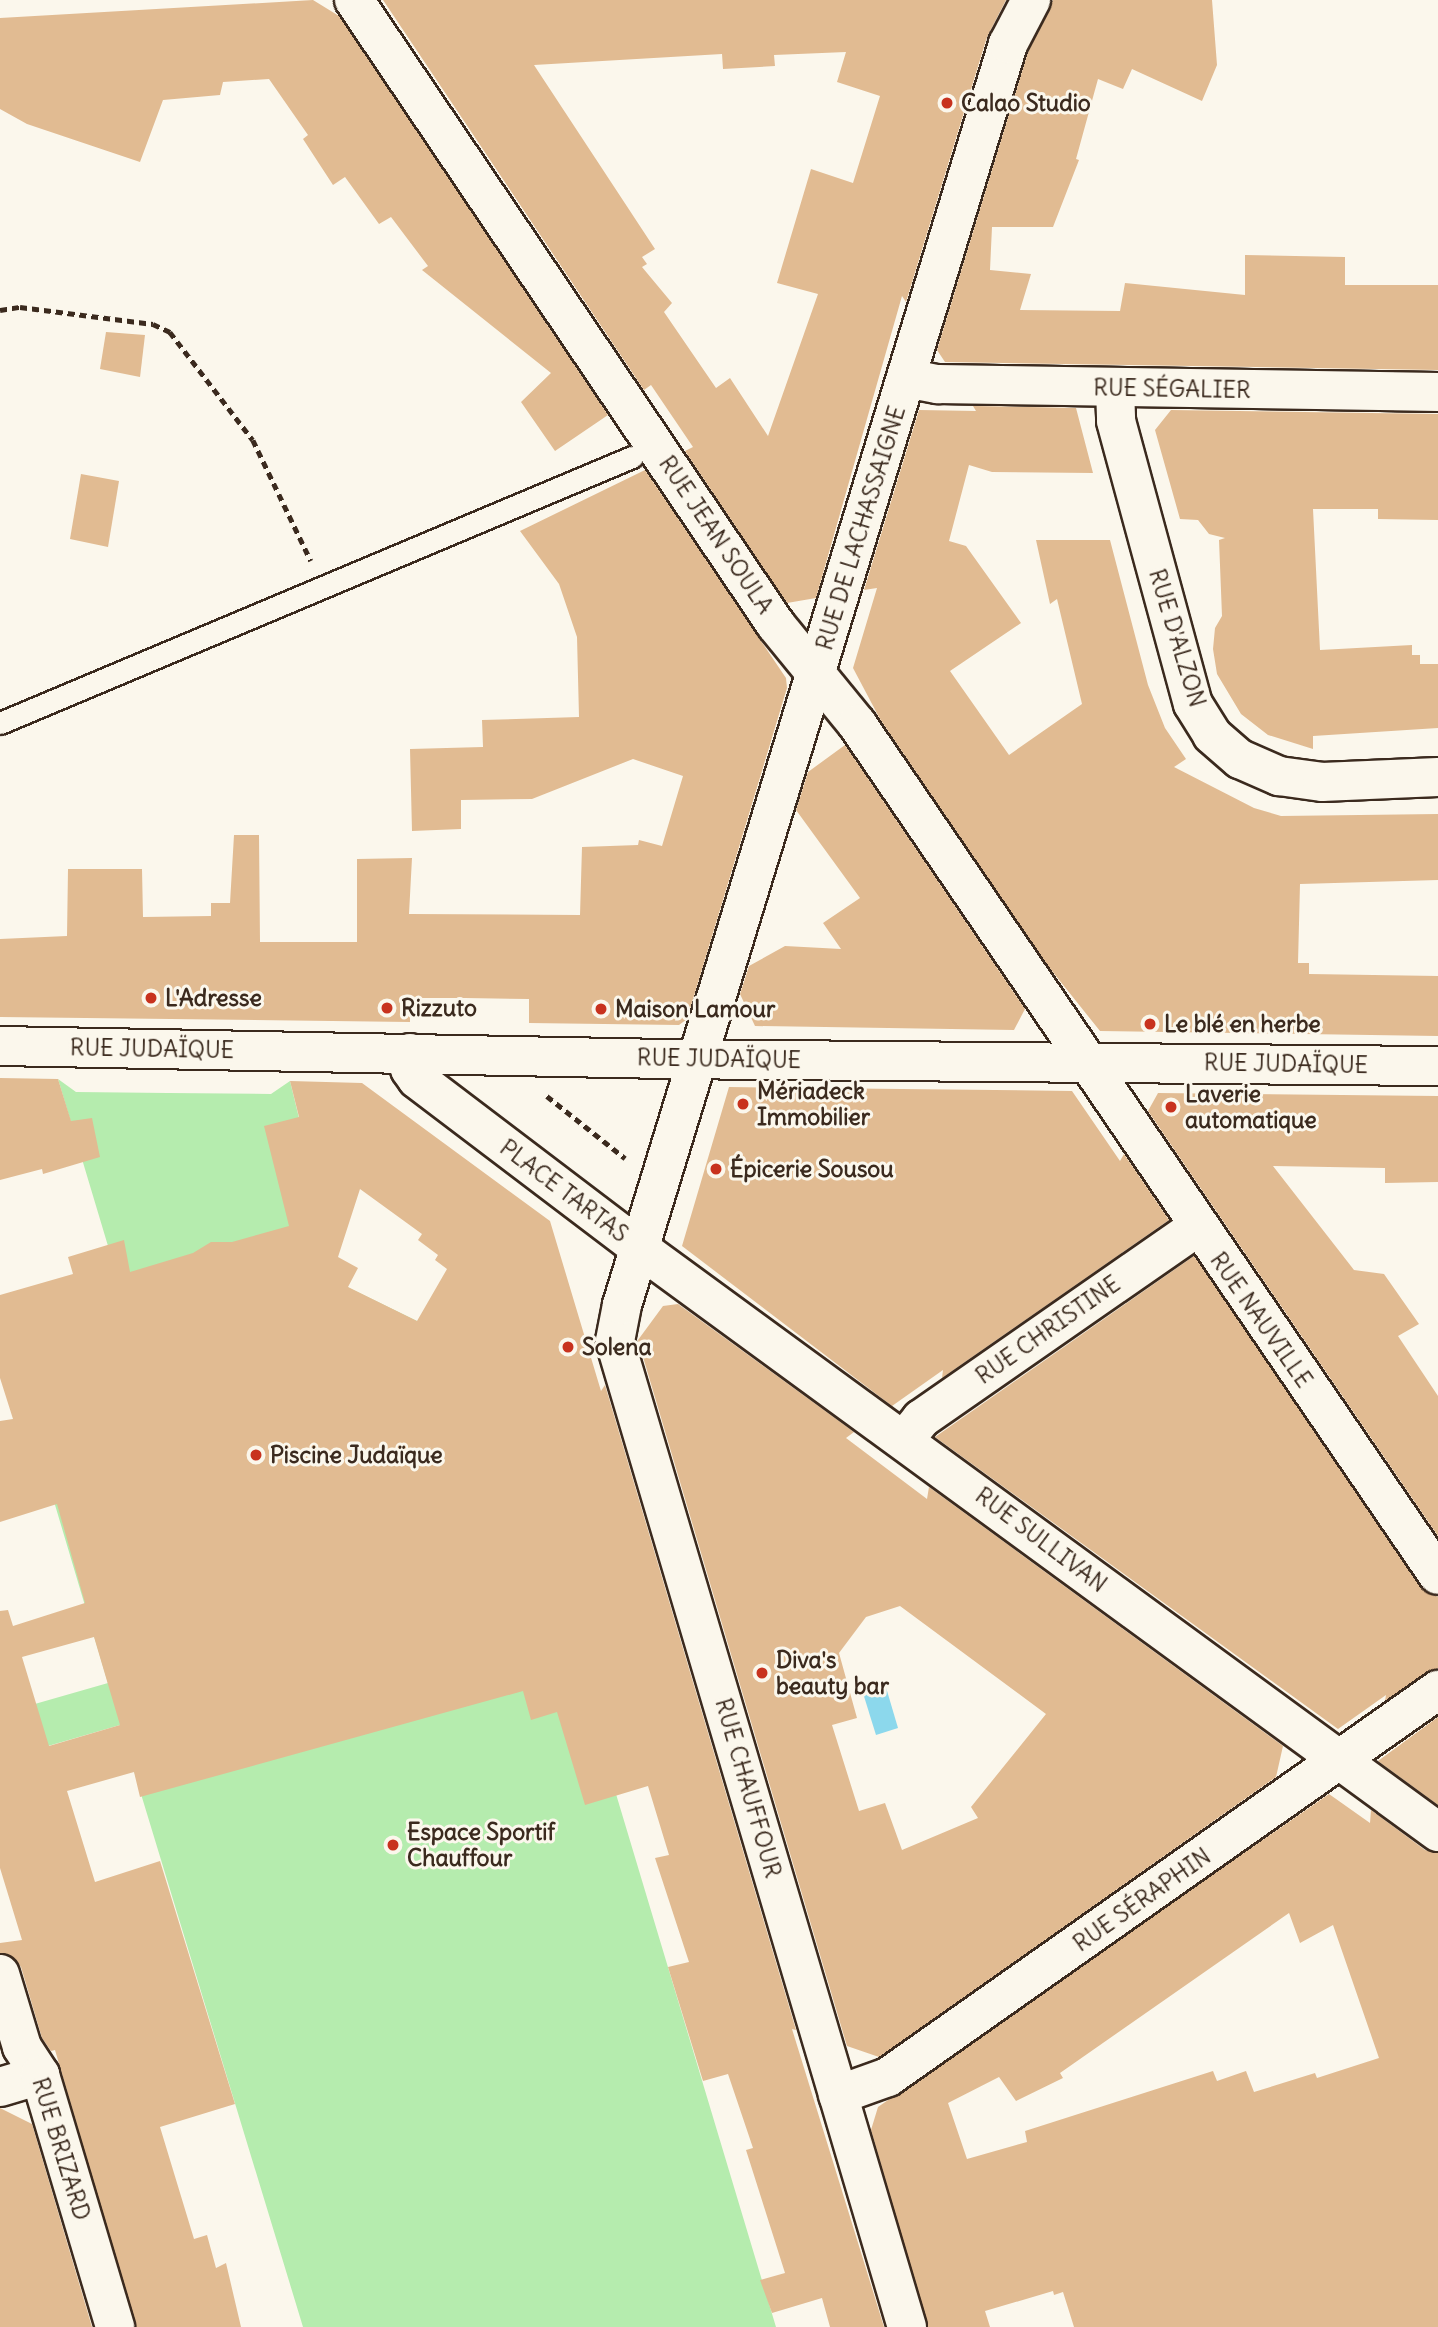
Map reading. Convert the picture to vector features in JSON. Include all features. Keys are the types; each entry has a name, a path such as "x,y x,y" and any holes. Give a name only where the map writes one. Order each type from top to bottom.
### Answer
{"street":[{"name":"RUE JEAN SOULA","path":"354,0 776,625 857,724 1087,1062"},
{"name":"RUE DE LACHASSAIGNE","path":"701,1059 1008,44 1031,0"},
{"name":"RUE SÉGALIER","path":"906,378 938,384 1438,392"},
{"name":"RUE D'ALZON","path":"1115,388 1116,421 1193,704 1212,735 1240,759 1279,776 1322,782 1438,777"},
{"name":"RUE JUDAÏQUE","path":"0,1046 701,1059 1438,1066"},
{"name":"PLACE TARTAS","path":"410,1053 410,1069 417,1079 642,1250 701,1059"},
{"name":"RUE NAUVILLE","path":"1087,1062 1196,1228 1438,1576"},
{"name":"RUE CHRISTINE","path":"905,1439 921,1419 1196,1228"},
{"name":"RUE SULLIVAN","path":"642,1250 905,1439 1438,1832"},
{"name":"RUE CHAUFFOUR","path":"642,1250 622,1305 615,1341 907,2327"},
{"name":"RUE SÉRAPHIN","path":"838,2095 888,2077 1438,1690"},
{"name":"RUE BRIZARD","path":"0,1974 22,2047 40,2075 115,2327"},
{"path":"0,2087 40,2075"}],"lane":[{"path":"0,723 632,457"}],"path":[{"path":"0,310 20,307 100,317 153,324 170,332 253,440 324,587"},
{"path":"535,1087 628,1160"}],"green space":[{"path":"58,1079 76,1092 271,1094 290,1081 339,1283 417,1321 616,1794 776,2327 303,2327 120,1725 0,1760 0,1714 108,1683 25,1404 117,1276"}],"water":[{"path":"885,1684 898,1728 876,1735 862,1690"}],"building":[{"path":"313,0 339,16 608,415 555,451 521,402 551,373 422,270 428,266 391,217 379,224 345,177 333,185 303,139 308,135 269,79 223,82 220,95 163,100 140,162 27,124 0,109 0,18"},
{"path":"383,0 1006,0 987,37 906,302 902,296 816,598 787,603 685,451 693,447 651,385 644,390","holes":["846,52 837,82 880,96 853,183 811,169 777,283 818,294 768,436 730,378 716,388 664,312 672,303 642,267 647,264 642,257 655,249 534,65 722,54 723,69 775,66 774,55"]},
{"path":"1053,0 1212,0 1217,65 1202,101 1132,69 1123,89 1098,79 1076,159 1079,160 1053,227 992,227 990,270 1031,274 1020,310 1120,311 1125,283 1245,295 1245,255 1345,257 1345,285 1438,285 1438,370 945,362 937,350 1028,52"},
{"path":"106,332 145,335 140,377 100,369"},
{"path":"973,406 1076,408 1093,473 992,472 969,465 949,541 966,546 1021,623 950,671 1009,755 1082,704 1057,599 1050,604 1036,540 1110,540 1148,685 1165,728 1186,759 1174,767 1254,808 1281,816 1438,814 1438,880 1300,884 1298,963 1309,963 1309,974 1438,976 1438,1036 1100,1031 1048,966 880,719 853,668 877,588 864,590 919,410 976,411"},
{"path":"1171,410 1438,414 1438,520 1378,519 1378,509 1313,509 1320,650 1412,645 1412,655 1420,655 1420,664 1438,664 1438,728 1313,736 1313,749 1268,735 1241,714 1217,674 1213,649 1215,628 1222,616 1219,540 1225,538 1209,534 1198,520 1180,519 1155,430"},
{"path":"645,470 786,678 787,688 687,1019 679,1025 529,1023 529,999 465,998 410,998 410,1022 0,1017 0,939 67,936 68,869 142,869 143,917 211,916 211,903 230,903 234,835 259,835 260,942 357,942 357,859 412,858 409,914 580,915 582,847 638,845 639,840 662,846 683,776 633,759 532,799 461,800 461,829 412,831 410,749 483,747 482,720 579,717 577,637 559,584 520,531"},
{"path":"81,474 119,481 108,547 70,539"},
{"path":"845,745 1025,1009 1014,1030 755,1026 740,994 749,966 785,946 841,949 823,923 860,898 796,810 808,772"},
{"path":"0,1078 58,1079 71,1121 92,1118 100,1157 43,1174 42,1169 0,1180"},
{"path":"290,1081 362,1083 550,1221 601,1391 605,1385 796,2030 792,2029 884,2327 830,2327 822,2298 772,2313 760,2280 785,2273 746,2150 753,2148 728,2074 703,2081 668,1967 689,1962 655,1858 669,1855 648,1786 585,1805 557,1712 531,1720 523,1691 140,1797 134,1772 67,1791 95,1882 160,1861 235,2104 160,2127 194,2239 207,2235 216,2268 226,2263 241,2327 136,2327 55,2050 51,2051 42,2038 21,1967 14,1958 0,1953 0,1943 22,1940 0,1868 0,1611 8,1610 13,1626 85,1603 57,1504 0,1522 0,1421 13,1419 0,1378 0,1295 73,1274 68,1257 124,1240 130,1272 193,1253 211,1242 232,1242 289,1226 264,1126 299,1117","holes":["360,1189 422,1234 418,1240 438,1255 435,1260 447,1269 417,1321 348,1287 358,1268 338,1257","94,1637 120,1725 49,1746 22,1657"]},
{"path":"729,1087 1072,1091 1120,1161 1124,1154 1169,1220 942,1378 943,1370 892,1406 682,1246"},
{"path":"1158,1093 1438,1096 1438,1182 1385,1183 1385,1168 1273,1166 1354,1270 1384,1274 1419,1324 1398,1336 1438,1396 1438,1536 1148,1111"},
{"path":"1194,1256 1420,1587 1438,1597 1438,1668 1385,1701 1386,1695 1338,1729 935,1437"},
{"path":"678,1304 854,1432 846,1438 927,1499 929,1487 1283,1746 1276,1777 879,2057 847,2046 638,1340 663,1306","holes":["900,1606 1046,1714 971,1807 978,1818 902,1850 885,1803 859,1811 832,1725 857,1718 839,1653 866,1617"]},
{"path":"1438,1717 1438,1805 1378,1761"},
{"path":"1329,1794 1370,1823 1371,1810 1425,1850 1438,1853 1438,2327 1074,2327 1063,2292 1054,2295 1053,2291 985,2311 990,2327 928,2327 871,2130 878,2107","holes":["1289,1913 1300,1943 1333,1925 1379,2058 1317,2078 1315,2073 1254,2092 1246,2071 1217,2081 1213,2071 1025,2131 1027,2142 967,2159 948,2103 999,2077 1016,2101 1063,2078 1060,2073"]},
{"path":"0,2108 32,2124 92,2327 0,2327"}],"place":[{"name":"Calao Studio","path":"947,103"},
{"name":"L'Adresse","path":"151,998"},
{"name":"Rizzuto","path":"387,1008"},
{"name":"Maison Lamour","path":"601,1009"},
{"name":"Le blé en herbe","path":"1150,1024"},
{"name":"Mériadeck Immobilier","path":"743,1104"},
{"name":"Laverie automatique","path":"1171,1107"},
{"name":"Épicerie Sousou","path":"716,1169"},
{"name":"Solena","path":"568,1347"},
{"name":"Piscine Judaïque","path":"256,1455"},
{"name":"Diva's beauty bar","path":"762,1673"},
{"name":"Espace Sportif Chauffour","path":"393,1845"}]}
